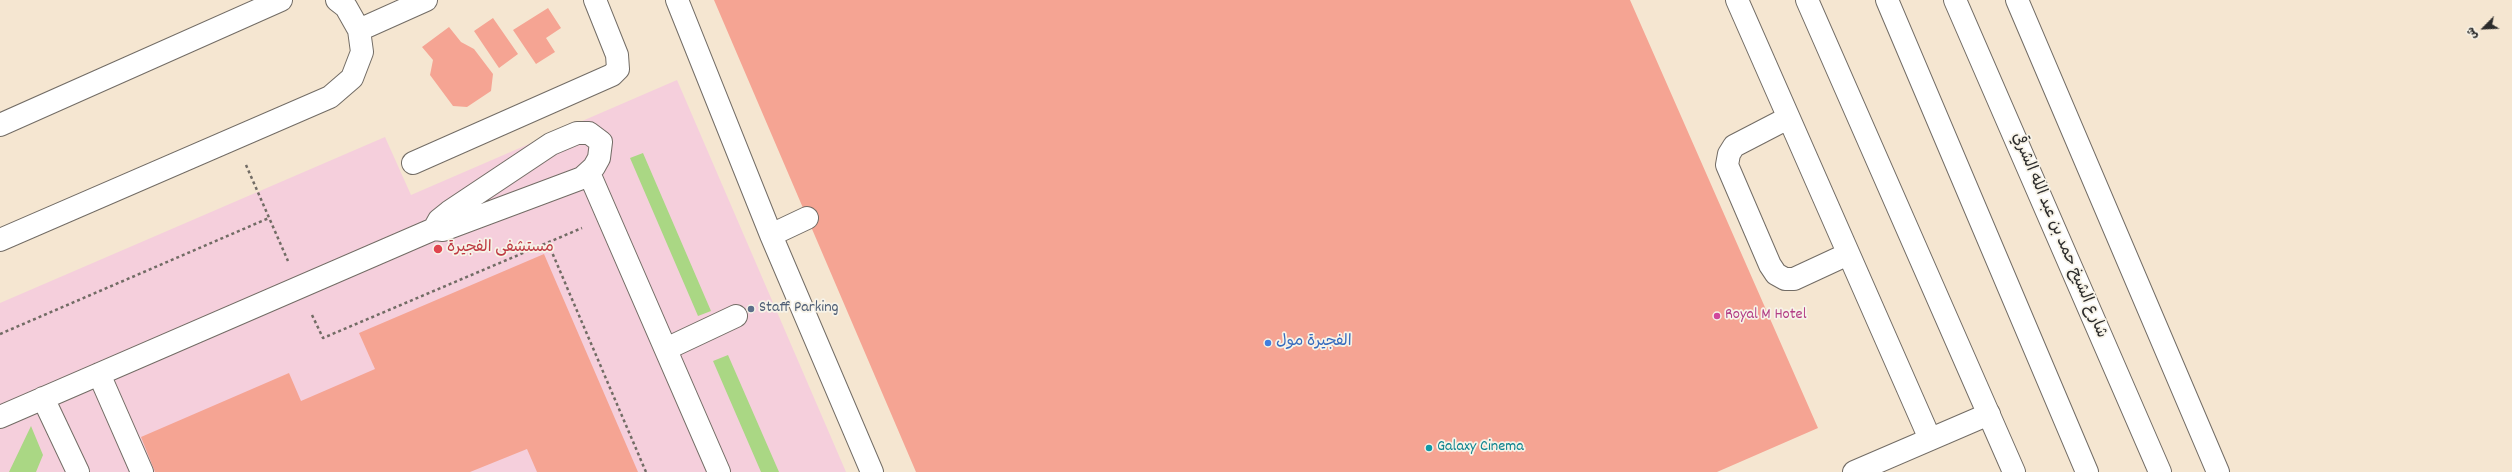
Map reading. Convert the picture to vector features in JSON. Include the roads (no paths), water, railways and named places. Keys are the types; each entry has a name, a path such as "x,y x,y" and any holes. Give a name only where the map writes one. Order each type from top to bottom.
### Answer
{"main road":[{"path":"0,125 280,0"},
{"path":"0,240 330,97 352,78 362,52 359,30 346,7 337,0"},
{"path":"359,30 426,0"},
{"path":"413,163 612,75 618,69 617,55 595,0"},
{"path":"677,0 771,235 872,472"},
{"path":"1737,0 1930,439"},
{"path":"1807,0 2014,472"},
{"path":"1887,0 2087,472"},
{"name":"شارع الشيخ حمد بن عبد الله الشرقي","path":"1955,0 2160,472"},
{"path":"2017,0 2218,472"},
{"path":"1788,118 1743,140 1734,146 1729,154 1727,166 1750,222 1770,265 1776,274 1785,279 1805,276 1848,254"},
{"path":"0,417 434,229 439,230 450,228 576,180 589,173 599,158 602,147 599,140 589,133 565,137 551,144 449,212 439,220 434,229"},
{"path":"589,173 719,472"},
{"path":"771,235 807,218"},
{"path":"666,349 736,316"},
{"path":"98,374 142,472"},
{"path":"43,398 78,472"},
{"path":"1854,472 1989,414"}],"place":[{"name":"مستشفى الفجيرة","path":"438,249"},
{"name":"Staff Parking","path":"751,309"},
{"name":"Royal M Hotel","path":"1717,316"},
{"name":"الفجيرة مول","path":"1268,343"},
{"name":"Galaxy Cinema","path":"1429,448"}]}
